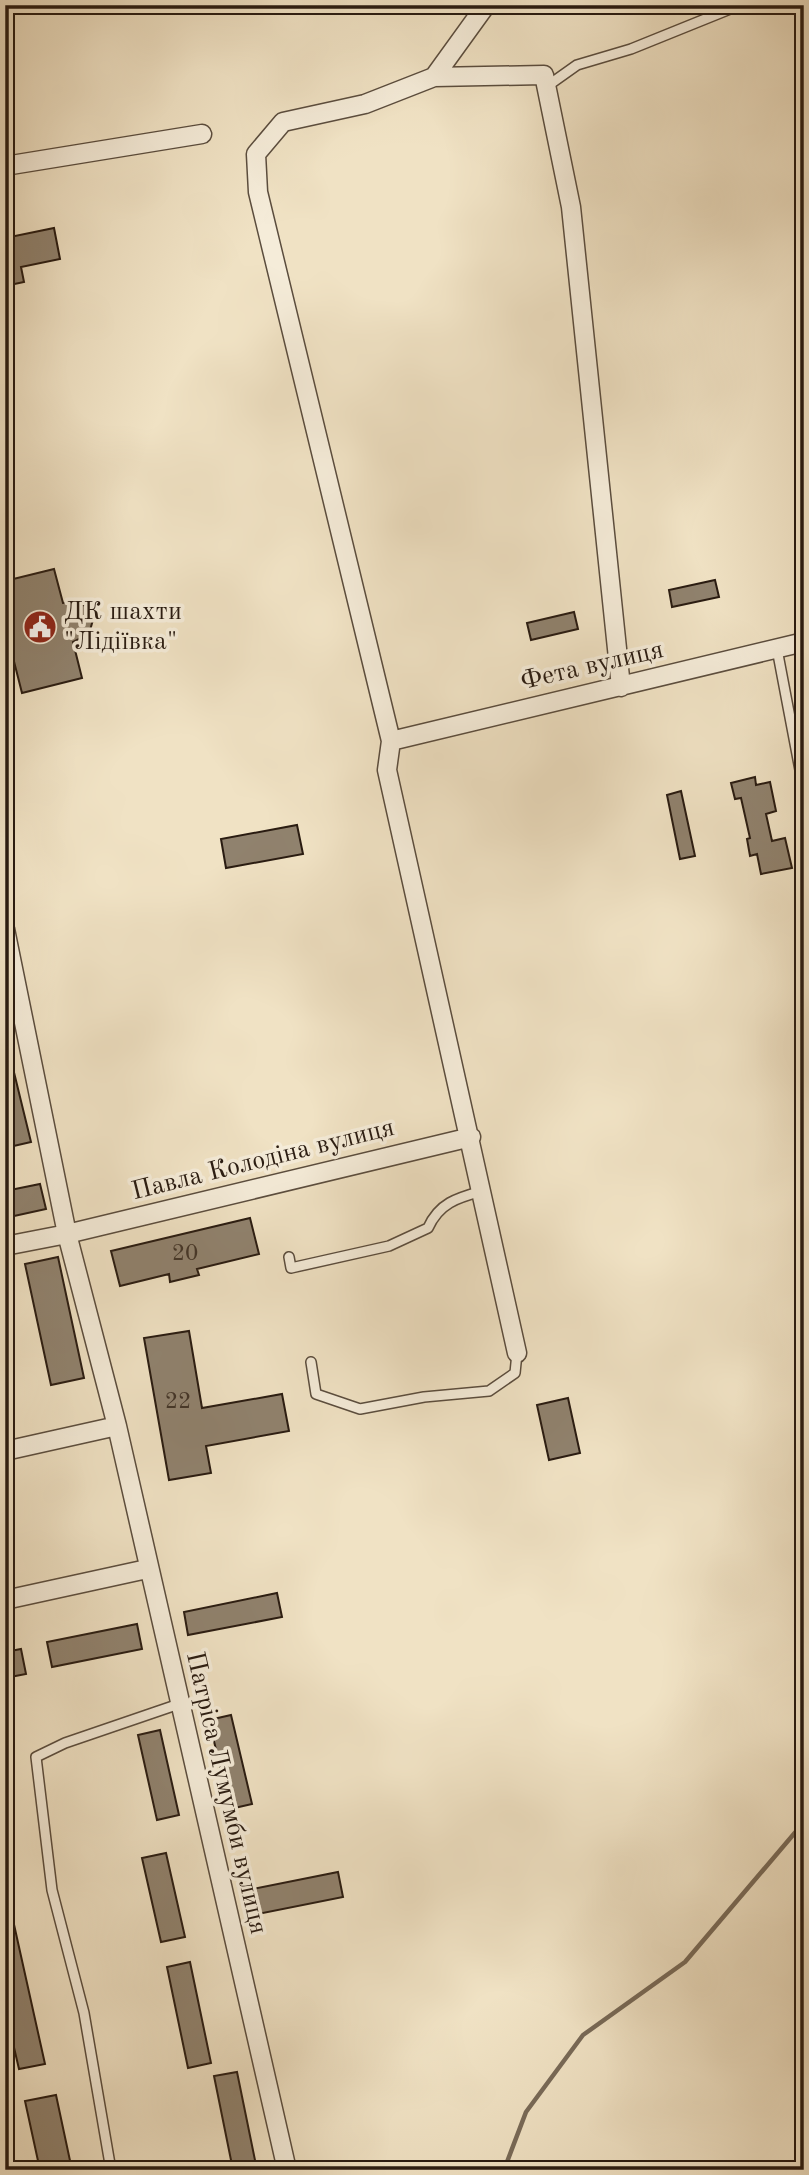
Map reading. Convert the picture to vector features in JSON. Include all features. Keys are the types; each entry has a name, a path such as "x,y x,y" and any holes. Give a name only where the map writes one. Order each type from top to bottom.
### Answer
{"street":[{"path":"434,77 486,5"},
{"path":"517,1353 471,1137 387,770 391,741 258,192 256,154 283,122 365,104 434,77 544,75 571,207 621,687"},
{"path":"5,166 202,134"},
{"name":"Фета вулиця","path":"391,741 804,642"},
{"path":"5,929 67,1234"},
{"name":"Павла Колодіна вулиця","path":"5,1246 67,1234 471,1137"},
{"name":"Патріса Лумумби вулиця","path":"67,1234 117,1426 147,1569 287,2170"},
{"path":"5,1451 117,1426"},
{"path":"5,1600 147,1569"},
{"path":"5,2164 6,2170"}],"lane":[{"path":"547,87 577,65 631,49 740,5"},
{"path":"777,649 804,791"},
{"path":"289,1257 291,1272 389,1246 428,1228 435,1212 460,1197 482,1191"},
{"path":"310,1362 316,1394 360,1409 424,1397 489,1391 515,1373 517,1353"},
{"path":"111,2170 84,2013 52,1890 36,1758 65,1744 179,1704"}],"building":[{"path":"54,228 60,259 21,267 24,282 5,286 5,238"},
{"path":"54,569 63,603 81,602 94,616 89,634 73,642 82,678 22,693 5,626 5,581"},
{"path":"715,580 719,597 672,607 669,590"},
{"path":"574,612 578,629 531,640 527,623"},
{"path":"755,777 756,785 770,782 776,811 766,814 772,841 785,838 792,868 761,874 757,854 750,856 747,839 750,838 741,798 735,799 731,783"},
{"path":"681,791 695,856 680,859 667,795"},
{"path":"297,825 303,854 226,868 221,839"},
{"path":"5,1056 10,1056 31,1142 5,1148"},
{"path":"40,1184 46,1209 5,1218 5,1191"},
{"path":"250,1218 259,1254 197,1269 199,1275 170,1282 169,1274 120,1286 111,1251"},
{"path":"58,1257 84,1378 51,1385 25,1264"},
{"path":"189,1331 202,1408 282,1394 289,1431 206,1446 211,1473 169,1480 144,1338"},
{"path":"568,1398 580,1453 549,1460 537,1405"},
{"path":"277,1593 282,1617 188,1635 184,1612"},
{"path":"137,1624 142,1649 52,1667 47,1642"},
{"path":"21,1649 26,1674 5,1678 5,1652"},
{"path":"231,1715 252,1804 230,1809 209,1720"},
{"path":"160,1730 179,1815 157,1820 138,1735"},
{"path":"166,1853 185,1937 161,1942 142,1858"},
{"path":"338,1872 343,1897 253,1915 248,1890"},
{"path":"5,1911 11,1911 45,2064 19,2069 5,2009"},
{"path":"190,1962 211,2063 188,2068 167,1967"},
{"path":"237,2072 257,2170 233,2170 214,2076"},
{"path":"56,2095 72,2170 40,2170 25,2101"}],"waterway":[{"path":"504,2170 526,2112 583,2035 685,1962 804,1822"}],"place":[{"name":"ДК шахти \"Лідіївка\"","path":"40,627"}]}
